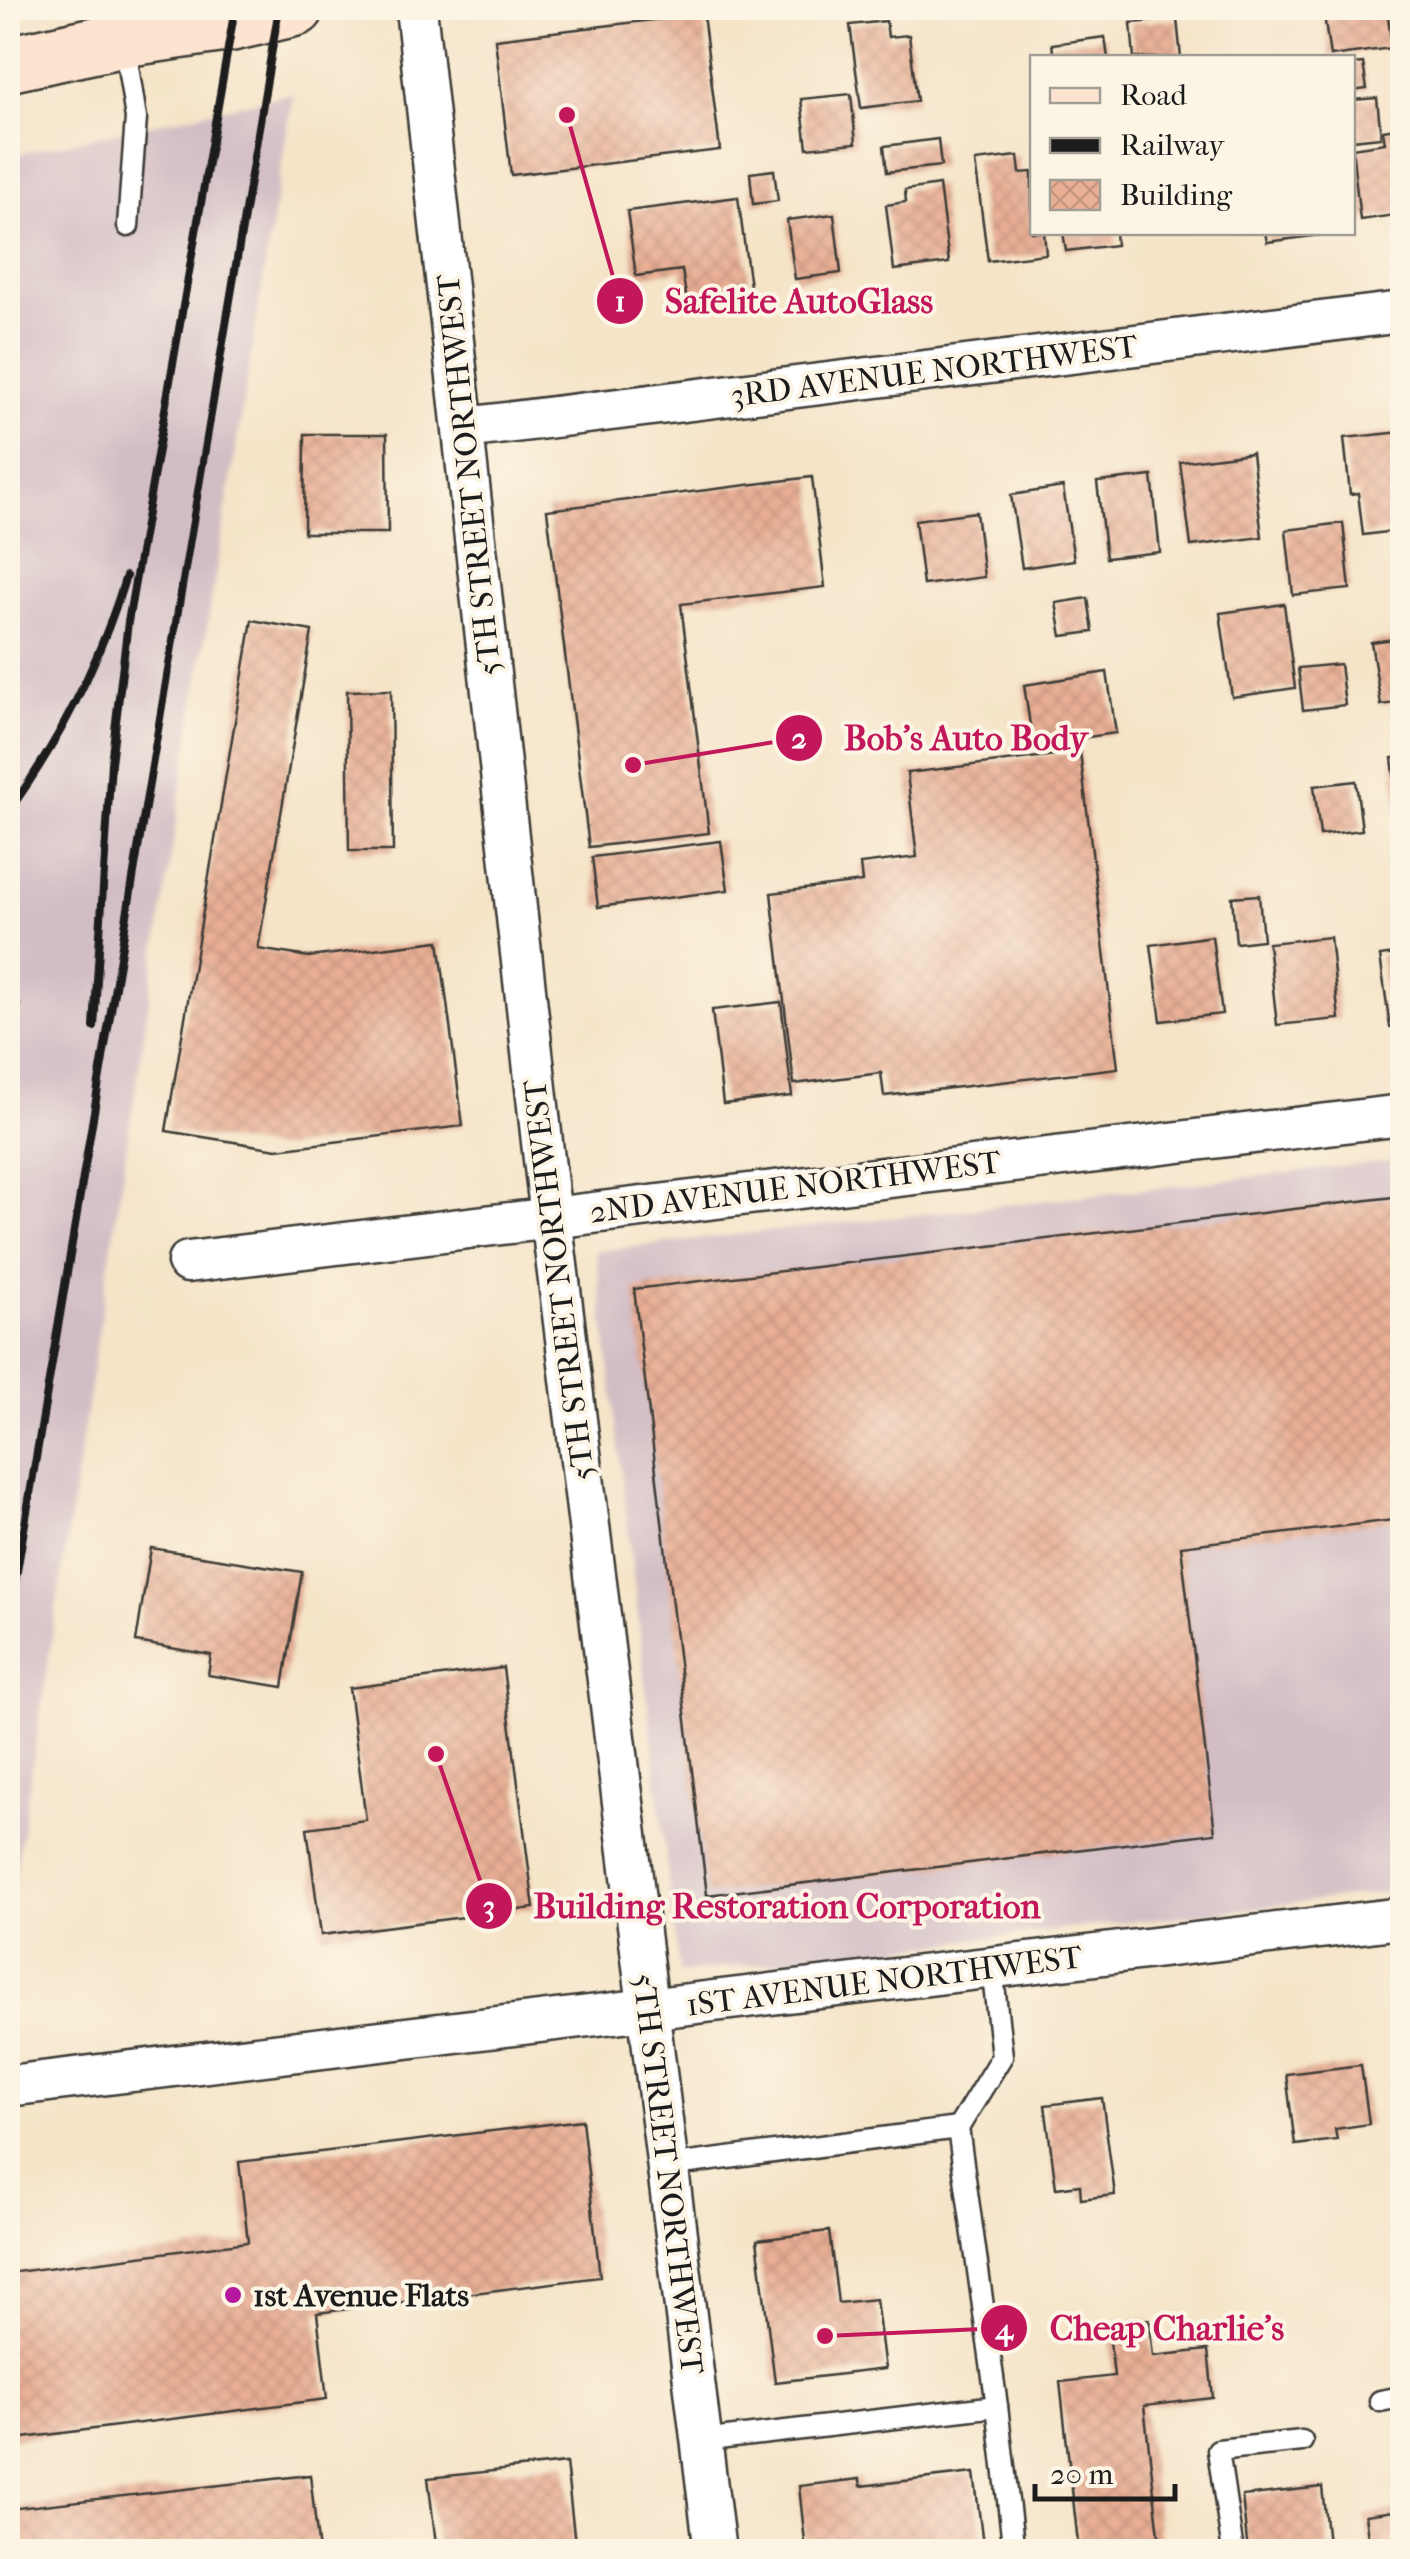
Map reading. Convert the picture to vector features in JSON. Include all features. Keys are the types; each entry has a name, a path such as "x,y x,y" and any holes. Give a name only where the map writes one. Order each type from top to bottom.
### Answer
{"main road":[{"path":"8,64 296,8"}],"street":[{"name":"5TH STREET NORTHWEST","path":"416,8 550,1216 715,2552"},
{"name":"3RD AVENUE NORTHWEST","path":"465,428 1402,312"},
{"name":"2ND AVENUE NORTHWEST","path":"188,1262 1402,1115"},
{"name":"1ST AVENUE NORTHWEST","path":"8,2086 1402,1918"}],"lane":[{"path":"123,39 136,118 128,226"},
{"path":"992,1967 1002,2056 958,2128 1014,2552"},
{"path":"667,2166 958,2128"},
{"path":"1380,2401 1402,2397"},
{"path":"701,2442 997,2406"},
{"path":"1232,2552 1218,2450 1302,2441"}],"shaded area":[{"path":"293,93 186,758 8,1924 8,156"},
{"path":"1402,1160 1402,1891 679,1973 596,1251"}],"building":[{"path":"1323,8 1387,8 1392,48 1330,55"},
{"path":"703,14 720,150 511,175 495,39"},
{"path":"1177,19 1181,55 1134,55 1131,23"},
{"path":"886,21 888,37 909,35 917,101 861,108 850,25"},
{"path":"1105,37 1108,55 1054,55 1052,44"},
{"path":"1363,63 1367,89 1355,91 1355,64"},
{"path":"851,94 856,143 807,148 801,99"},
{"path":"1377,98 1381,137 1355,140 1355,100"},
{"path":"1402,127 1402,214 1360,220 1355,148 1385,143 1383,130"},
{"path":"938,139 941,166 887,172 884,146"},
{"path":"1018,156 1020,173 1030,172 1030,235 1044,235 1046,254 988,261 975,161"},
{"path":"774,170 778,201 753,204 750,173"},
{"path":"939,185 949,263 894,270 886,205 906,202 905,190"},
{"path":"738,197 751,294 687,302 682,270 636,276 627,211"},
{"path":"834,214 841,273 795,279 787,220"},
{"path":"1063,235 1115,235 1116,245 1066,251"},
{"path":"1266,235 1321,235 1267,242"},
{"path":"1402,432 1402,530 1363,535 1358,493 1350,494 1344,438"},
{"path":"305,434 387,434 388,533 304,533"},
{"path":"1252,453 1262,537 1191,546 1180,462"},
{"path":"1152,476 1160,552 1106,558 1097,482"},
{"path":"812,477 825,587 681,604 709,833 589,847 547,510"},
{"path":"1063,487 1074,560 1022,568 1011,495"},
{"path":"976,512 984,577 923,585 915,520"},
{"path":"1343,523 1350,589 1293,595 1286,530"},
{"path":"1088,598 1093,632 1062,636 1056,603"},
{"path":"1284,604 1295,688 1232,697 1220,613"},
{"path":"252,620 312,631 258,949 309,957 439,941 463,1126 277,1149 166,1131"},
{"path":"1402,638 1402,702 1381,705 1371,642"},
{"path":"1340,664 1345,705 1303,710 1298,668"},
{"path":"1107,672 1116,733 1033,745 1024,685"},
{"path":"391,690 393,851 349,851 347,691"},
{"path":"1080,752 1118,1068 884,1096 881,1073 794,1084 771,893 862,882 860,864 917,857 907,773"},
{"path":"1402,757 1402,820 1400,821 1392,758"},
{"path":"1356,781 1362,830 1320,835 1314,786"},
{"path":"721,841 728,890 598,907 592,857"},
{"path":"1259,895 1263,940 1236,943 1232,897"},
{"path":"1212,936 1222,1014 1161,1021 1151,945"},
{"path":"1330,937 1339,1019 1277,1025 1268,943"},
{"path":"1402,953 1402,1026 1390,1027 1380,956"},
{"path":"781,1002 792,1096 723,1104 712,1010"},
{"path":"8,1003 20,1005 10,1067 8,1067"},
{"path":"1402,1196 1402,1519 1181,1546 1215,1833 707,1895 634,1289"},
{"path":"151,1548 302,1572 283,1687 208,1675 211,1655 136,1642"},
{"path":"503,1668 534,1908 321,1935 307,1828 366,1820 349,1688"},
{"path":"1361,2065 1369,2124 1335,2129 1337,2140 1295,2145 1286,2074"},
{"path":"1102,2098 1115,2195 1081,2199 1080,2185 1056,2188 1045,2105"},
{"name":"1st Avenue Flats","path":"582,2120 600,2277 317,2313 327,2399 8,2440 8,2273 248,2242 239,2162"},
{"path":"829,2231 838,2303 876,2299 885,2369 775,2382 757,2240"},
{"path":"1149,2319 1153,2356 1208,2350 1213,2398 1144,2406 1161,2552 1079,2552 1060,2382 1114,2376 1108,2323"},
{"path":"566,2463 576,2552 437,2552 428,2478"},
{"path":"974,2473 984,2552 806,2552 799,2486 860,2479 861,2486"},
{"path":"310,2475 319,2552 8,2552 8,2509"},
{"path":"1322,2487 1329,2552 1248,2552 1242,2496"},
{"path":"1402,2510 1402,2552 1370,2552 1365,2515"}],"railway":[{"path":"94,1027 111,763 128,622 235,8"},
{"path":"8,1625 279,8"},
{"path":"8,812 77,699 126,576"}],"place":[{"name":"Safelite AutoGlass","path":"567,115"},
{"name":"Bob's Auto Body","path":"633,765"},
{"name":"Building Restoration Corporation","path":"436,1754"},
{"name":"1st Avenue Flats","path":"233,2295"},
{"name":"Cheap Charlie's","path":"825,2336"}]}
